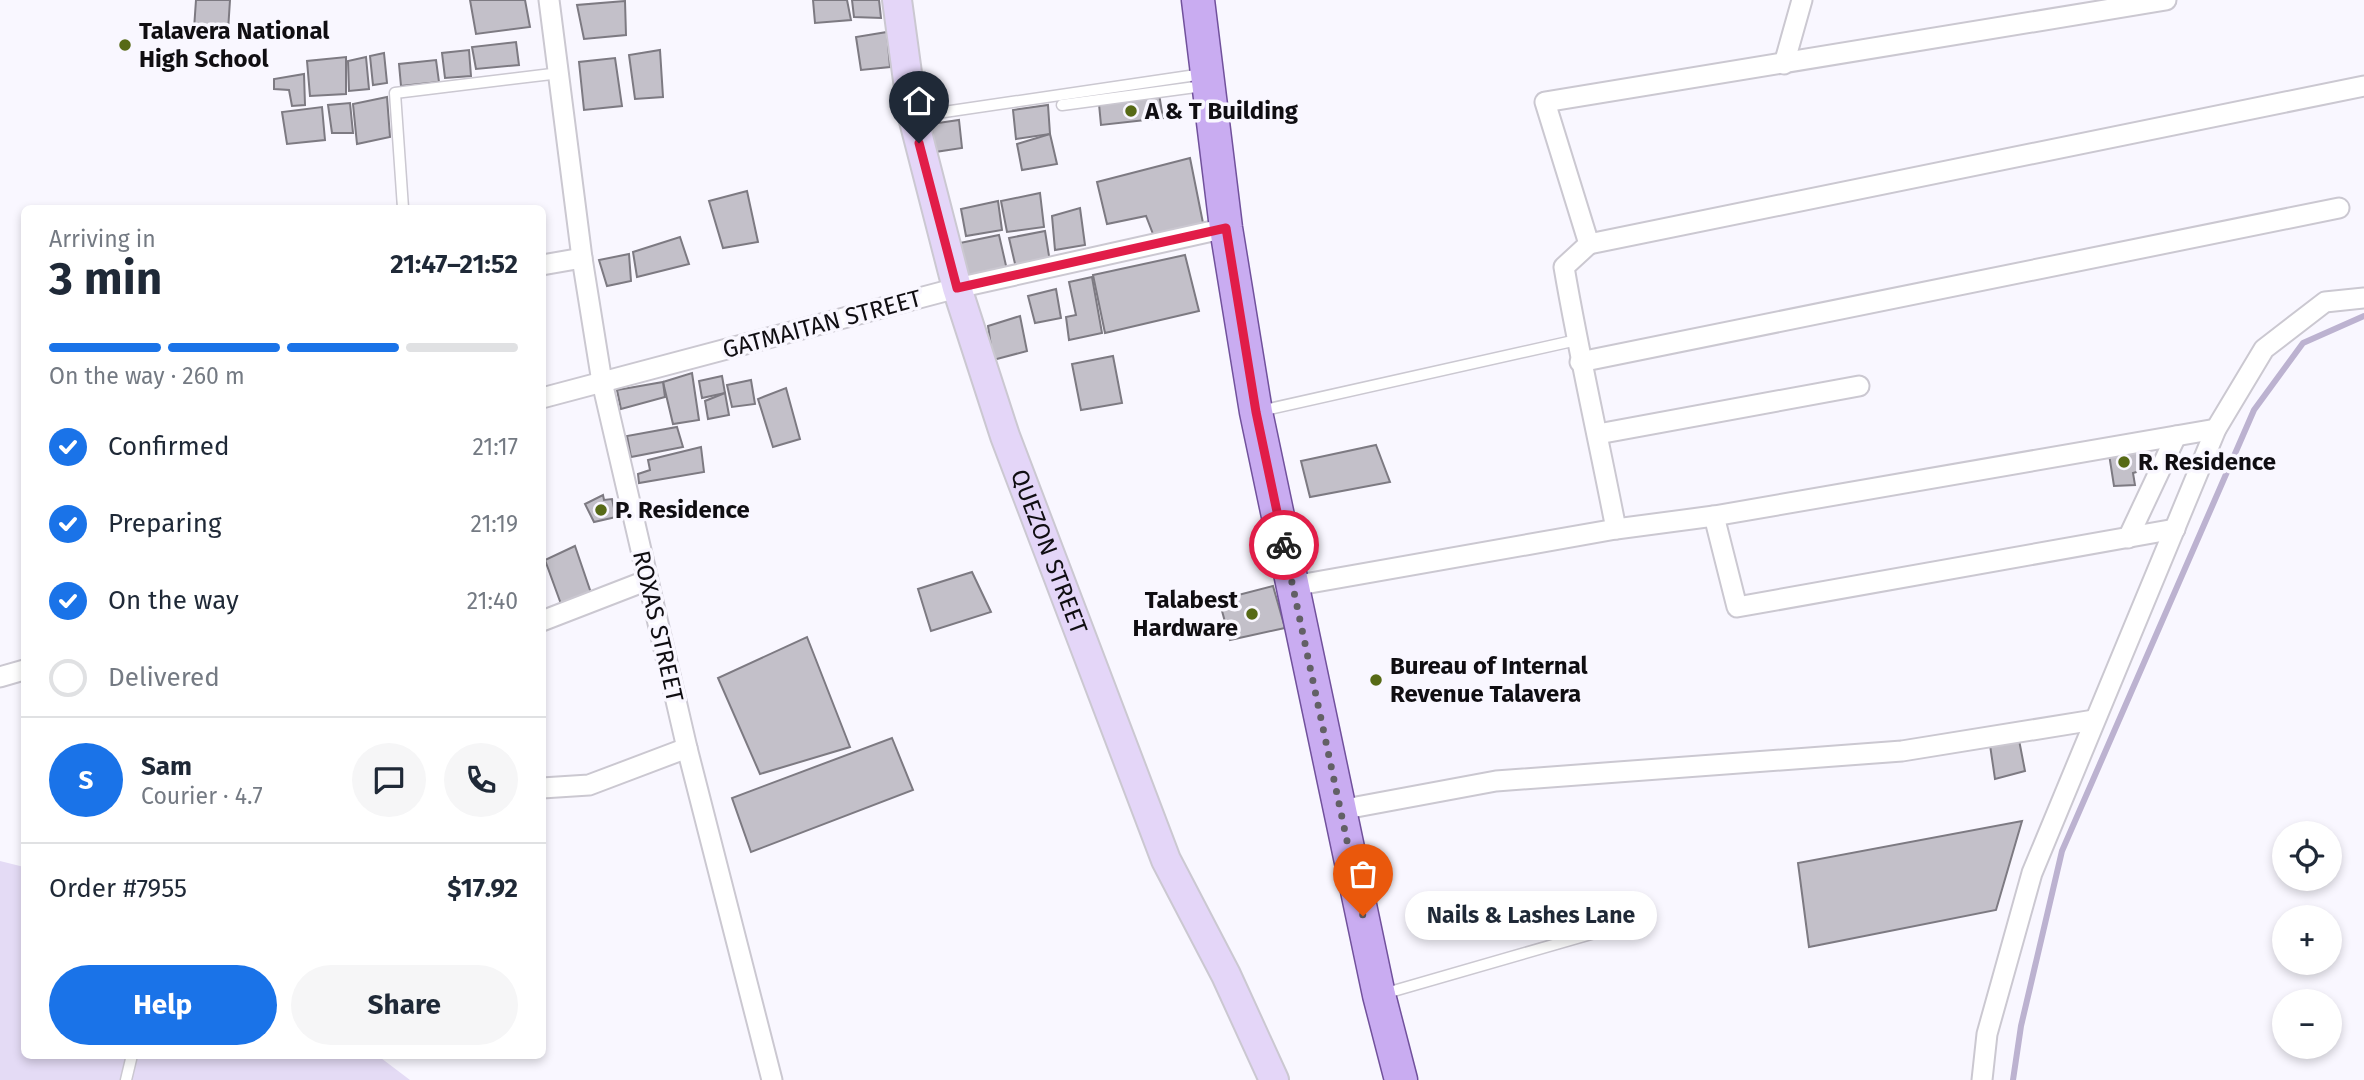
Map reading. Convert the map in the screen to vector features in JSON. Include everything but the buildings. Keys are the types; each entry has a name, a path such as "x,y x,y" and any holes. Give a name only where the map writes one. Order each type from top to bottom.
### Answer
{"main road":[{"path":"1198,0 1226,228 1256,412 1380,995 1401,1080"}],"street":[{"name":"ROXAS STREET","path":"549,0 582,258 601,382 687,748 772,1080"},
{"name":"QUEZON STREET","path":"897,0 913,117 957,288 1005,436 1166,860 1226,975 1274,1080"},
{"path":"1784,64 1802,0"},
{"path":"1589,244 1545,102 2165,0"},
{"path":"1616,529 1598,433 1580,362 1564,267 1589,244 2364,86"},
{"path":"1580,362 2339,208"},
{"name":"GATMAITAN STREET","path":"546,397 957,288 1226,228"},
{"path":"546,264 582,258"},
{"path":"1982,1080 1987,1034 2032,873 2216,429 2264,349 2325,302 2364,298"},
{"path":"1598,433 1859,386"},
{"path":"1293,586 2216,429"},
{"path":"2128,538 2176,436"},
{"path":"1714,516 1737,607 2175,529"},
{"path":"546,619 648,580"},
{"path":"0,677 21,671"},
{"path":"1340,810 1496,780 1902,751 2094,720"},
{"path":"546,788 589,785 687,748"}],"lane":[{"path":"403,205 395,93 560,73"},
{"path":"913,117 1207,79"},
{"path":"1062,105 1207,79"},
{"path":"1256,412 1577,340"},
{"path":"1380,995 1605,930"},
{"path":"126,1080 131,1059"}],"shaded area":[{"path":"0,861 21,866 21,1059 382,1059 410,1080 0,1080"}],"waterway":[{"path":"2013,1080 2021,1026 2062,851 2254,410 2303,343 2364,316"}],"way so far":[{"path":"1284,545 1363,916"}],"place":[{"name":"Talavera National High School","path":"125,45"},
{"name":"A & T Building","path":"1131,111"},
{"name":"R. Residence","path":"2124,462"},
{"name":"P. Residence","path":"601,510"},
{"name":"Talabest Hardware","path":"1252,614"},
{"name":"Bureau of Internal Revenue Talavera","path":"1376,680"},
{"name":"Nails & Lashes Lane","path":"1363,916"}],"route":[{"path":"919,143 957,288 1226,228 1256,412 1284,545"}]}
